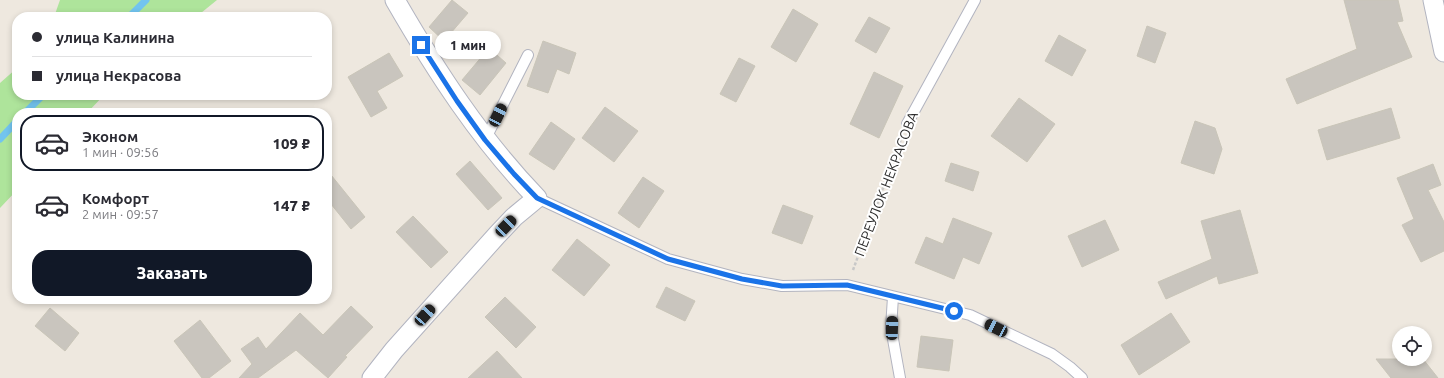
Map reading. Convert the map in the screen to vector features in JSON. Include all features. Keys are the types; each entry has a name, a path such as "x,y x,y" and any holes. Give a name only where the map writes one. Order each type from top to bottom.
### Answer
{"street":[{"path":"372,378 394,350 497,234 537,198 485,140 428,57 395,0"},
{"path":"1433,0 1444,52"}],"lane":[{"name":"ПЕРЕУЛОК НЕКРАСОВА","path":"907,124 975,0"},
{"path":"485,140 528,55"},
{"path":"537,198 668,259 742,279 782,286 847,285 970,315 1052,354 1082,378"},
{"path":"893,297 892,328 900,378"}],"path":[{"name":"ПЕРЕУЛОК НЕКРАСОВА","path":"847,285 907,124"}],"green space":[{"path":"60,0 217,0 202,12 56,12"},
{"path":"12,72 12,100 99,100 92,108 12,108 12,195 0,208 0,83"}],"building":[{"path":"452,0 468,13 444,41 429,27"},
{"path":"1344,0 1398,0 1403,21 1397,22 1412,57 1297,104 1286,79 1357,49"},
{"path":"793,9 818,24 796,62 771,47"},
{"path":"869,17 890,28 876,53 855,41"},
{"path":"1147,26 1166,33 1155,63 1137,56"},
{"path":"1059,35 1086,50 1072,76 1045,61"},
{"path":"543,41 576,53 569,74 557,69 548,93 527,86"},
{"path":"489,48 506,63 480,95 462,80"},
{"path":"389,53 403,76 377,91 387,108 371,117 348,77"},
{"path":"739,58 755,66 736,102 720,94"},
{"path":"874,72 903,86 879,138 850,124"},
{"path":"1019,98 1055,124 1027,162 991,136"},
{"path":"605,107 638,131 614,162 582,138"},
{"path":"1391,108 1400,138 1327,160 1318,130"},
{"path":"1195,121 1215,128 1222,149 1214,174 1181,163"},
{"path":"551,122 575,139 554,170 529,154"},
{"path":"470,161 502,198 488,210 456,174"},
{"path":"951,163 979,172 973,191 945,181"},
{"path":"1433,164 1441,185 1428,190 1444,222 1444,251 1421,262 1402,225 1414,219 1397,178"},
{"path":"332,176 365,217 351,229 332,205"},
{"path":"643,177 664,191 639,228 618,213"},
{"path":"783,205 813,216 802,244 772,233"},
{"path":"1240,210 1258,273 1219,284 1217,276 1166,299 1158,282 1212,259 1201,221"},
{"path":"413,216 448,252 431,268 396,232"},
{"path":"953,218 992,233 979,264 963,257 954,279 915,263 926,237 943,244"},
{"path":"1105,220 1119,250 1082,267 1068,236"},
{"path":"577,239 610,265 584,296 552,270"},
{"path":"666,287 695,301 685,321 656,307"},
{"path":"505,297 536,327 516,348 485,317"},
{"path":"351,306 373,327 345,356 347,357 328,378 296,350 258,378 239,378 252,364 241,349 258,337 266,349 300,313 323,335"},
{"path":"50,308 79,333 65,351 35,326"},
{"path":"1171,313 1190,342 1139,375 1121,345"},
{"path":"200,320 231,361 209,378 202,378 174,341"},
{"path":"921,336 953,340 949,371 917,367"},
{"path":"497,351 522,378 468,378"},
{"path":"1376,359 1392,359 1392,366 1429,366 1438,378 1391,378"}],"waterway":[{"path":"134,12 146,0"},
{"path":"30,108 38,100"},
{"path":"0,139 12,126"}],"route":[{"path":"421,45 457,101 485,140 537,198 668,259 742,279 782,286 847,285 954,311"}]}
